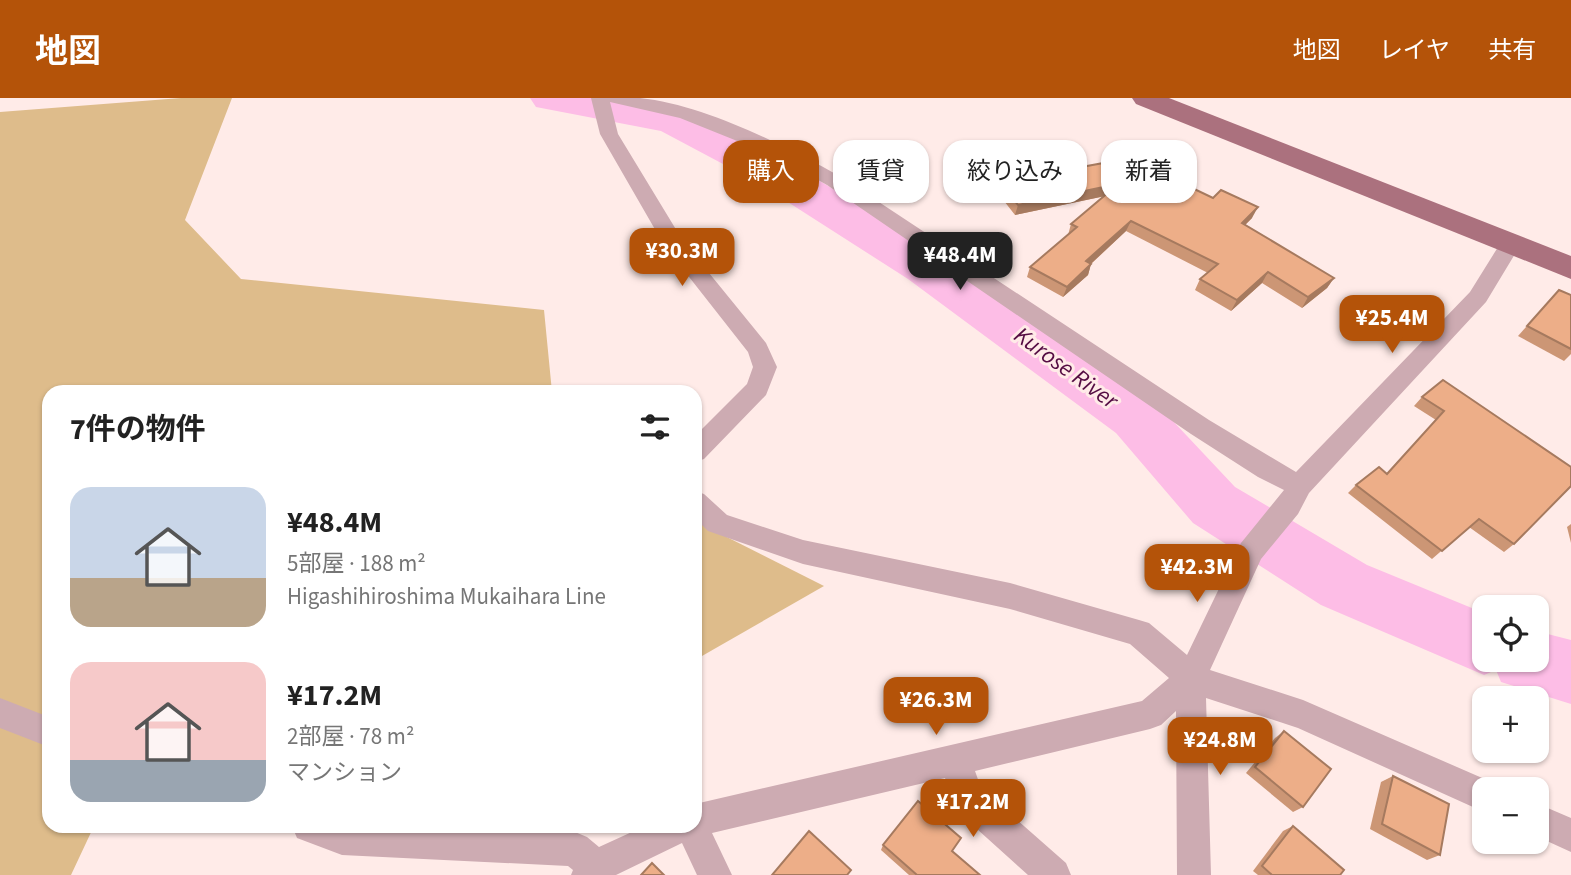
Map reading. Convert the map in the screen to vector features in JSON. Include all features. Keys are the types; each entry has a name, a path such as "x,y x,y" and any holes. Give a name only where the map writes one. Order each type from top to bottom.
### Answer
{"main road":[{"path":"1145,98 1571,268"}],"street":[{"path":"702,446 757,389 765,367 758,349 676,245 614,142 606,103 686,114 784,153 834,181 1267,470 1294,496"},
{"path":"702,819 1150,714 1191,678 1251,551 1294,496 1478,296 1510,244"},
{"path":"702,508 718,523 803,552 1010,596 1139,633 1191,678 1303,715 1472,791"},
{"path":"1191,678 1194,875"},
{"path":"0,713 42,729"},
{"path":"954,760 969,799 1054,875"},
{"path":"1549,825 1571,835"},
{"path":"328,833 342,838 575,849 592,871 668,833"},
{"path":"694,833 715,875"}],"shaded area":[{"path":"181,98 232,98 185,220 241,279 544,310 551,385 42,385 42,833 91,833 71,875 0,875 0,112"},
{"path":"702,525 824,586 702,656"}],"building":[{"path":"1101,163 1101,188 1087,190 1087,166"},
{"path":"1197,190 1213,198 1221,190 1258,207 1242,223 1334,278 1308,297 1268,272 1237,300 1200,279 1218,264 1131,221 1086,261 1091,264 1067,287 1030,267 1077,227 1071,224 1101,199 1101,203 1197,203"},
{"path":"1559,290 1571,295 1571,349 1527,326"},
{"path":"1443,380 1571,467 1571,486 1514,544 1479,519 1442,551 1356,485 1379,467 1387,474 1444,411 1422,397"},
{"path":"1284,731 1331,769 1303,807 1255,767"},
{"path":"1393,776 1449,804 1440,855 1382,824"},
{"path":"918,801 961,838 952,851 980,875 917,875 883,845"},
{"path":"1293,826 1344,870 1340,875 1272,875 1262,866"},
{"path":"809,831 851,870 847,875 772,875"},
{"path":"652,863 664,875 641,875"}],"waterway":[{"name":"Kurose River","path":"550,98 673,121 771,171 925,267 1136,418 1214,505 1344,585 1472,639"},
{"name":"Kurose River","path":"1549,666 1571,672"}]}
